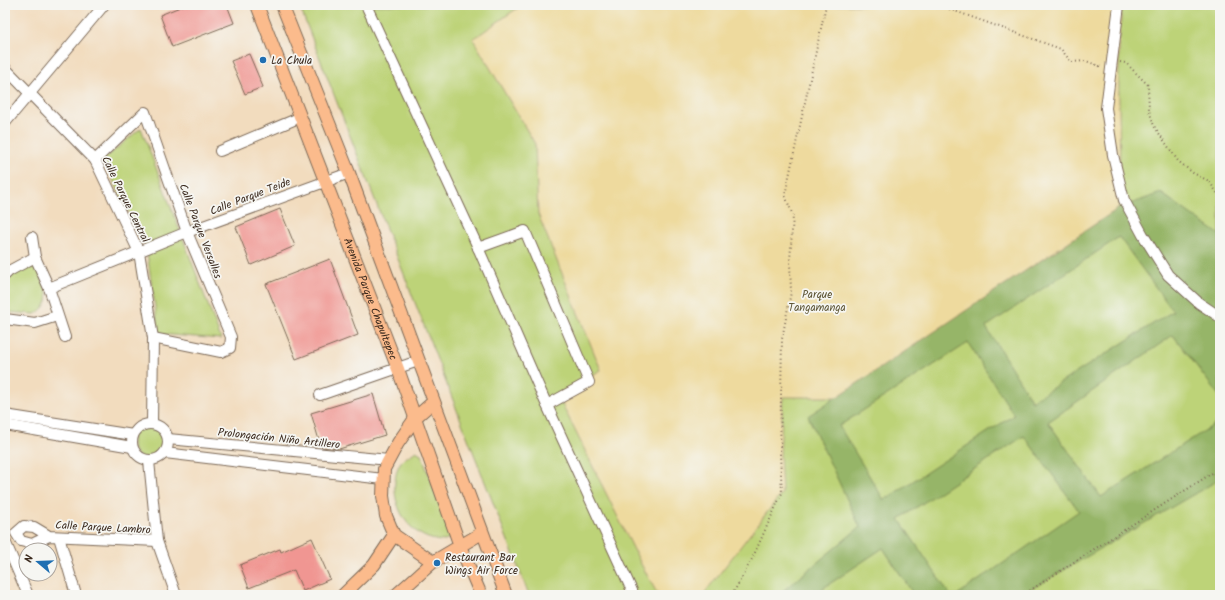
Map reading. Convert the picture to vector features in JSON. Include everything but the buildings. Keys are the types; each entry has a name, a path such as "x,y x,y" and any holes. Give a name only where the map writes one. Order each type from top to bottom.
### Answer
{"main road":[{"name":"Avenida Parque Chapultepec","path":"257,5 398,369 460,546 481,595"},
{"name":"Avenida Parque Chapultepec","path":"282,5 349,173 506,595"},
{"path":"433,562 394,535 386,516 383,496 383,479 384,470 398,443 416,417 434,402"},
{"path":"396,595 433,562 482,532"},
{"path":"343,595 374,565 394,535"}],"street":[{"path":"5,123 104,5"},
{"path":"366,5 478,248 547,406 634,595"},
{"path":"1119,5 1106,108 1113,155 1124,200 1143,235 1168,275 1198,303 1220,317"},
{"name":"Calle Parque Central","path":"5,68 95,160 139,252 154,338 152,424"},
{"name":"Calle Parque Versalles","path":"95,160 145,112 187,232 230,337 230,348 221,352 154,338"},
{"path":"220,151 301,117"},
{"name":"Calle Parque Teide","path":"49,288 187,232 326,180 349,173"},
{"path":"478,248 525,231 589,382 547,406"},
{"path":"32,237 35,257 49,288 57,316 66,337"},
{"path":"5,275 9,271 35,257"},
{"path":"5,319 35,323 57,316"},
{"path":"320,395 418,361"},
{"path":"5,415 133,434"},
{"path":"152,424 163,429 168,439 165,452 155,460 150,461 138,457 132,447 133,434 141,426 152,424"},
{"path":"5,426 132,447"},
{"name":"Prolongación Niño Artillero","path":"168,439 389,460"},
{"path":"165,452 383,479"},
{"path":"150,461 157,541 176,595"},
{"name":"Calle Parque Lambro","path":"49,536 157,541"},
{"path":"59,537 76,595"},
{"path":"5,541 28,595"}],"path":[{"path":"732,595 752,559 782,493 780,455 782,339 791,292 790,261 793,216 785,195 826,5"},
{"path":"938,5 1061,48 1072,62 1086,61 1101,68 1112,61 1126,63 1148,85 1149,110 1154,126 1178,161 1193,173 1209,181 1220,198"},
{"path":"1023,595 1220,468"}],"green space":[{"name":"Parque Tangamanga","path":"299,5 1220,5 1220,595 529,595"},
{"path":"141,128 221,339 159,334 146,246 103,160"},
{"path":"1161,193 1220,235 1220,397 1173,335 1048,422 1101,497 1220,421 1220,479 1021,595 957,595 1079,511 1024,436 899,519 950,595 914,595 883,548 813,595 778,595 860,527 808,416 1119,208","holes":["1119,237 1173,311 1032,401 986,327","968,343 1014,415 884,500 839,426"]},
{"path":"25,265 38,270 46,288 46,304 35,314 6,312 5,283"},
{"path":"154,424 163,429 167,435 167,449 163,455 154,460 146,460 137,455 133,449 132,438 137,429 143,425"},
{"path":"416,451 421,454 452,536 445,541 434,540 423,536 414,530 401,513 397,503 395,480 398,469 402,461"}],"sand":[{"path":"522,5 1122,5 1119,56 1119,208 837,397 783,397 780,455 782,493 703,595 658,595 641,564 557,394 601,370 538,214 535,144 473,39"}],"place":[{"name":"La Chula","path":"263,60"},
{"name":"Restaurant Bar Wings Air Force","path":"437,563"}]}
